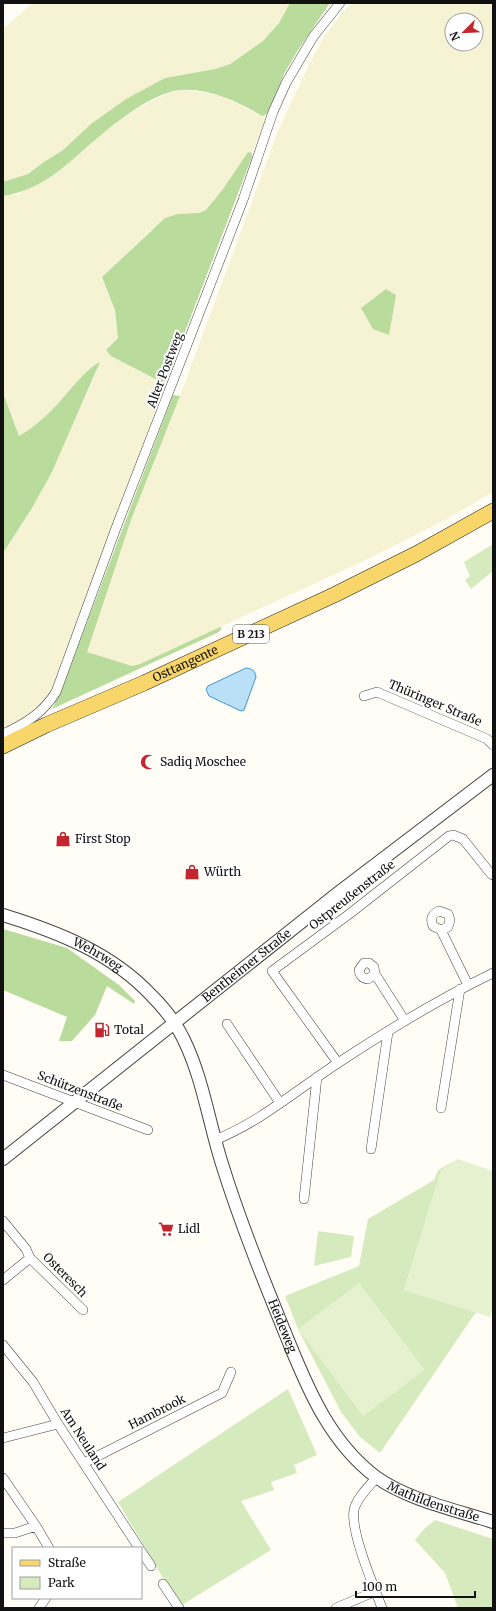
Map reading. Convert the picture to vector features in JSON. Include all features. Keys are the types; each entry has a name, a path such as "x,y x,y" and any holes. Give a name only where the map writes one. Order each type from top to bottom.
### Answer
{"main road":[{"name":"Osttangente","path":"3,746 52,722 144,683 334,596 416,554 493,511"}],"street":[{"name":"Alter Postweg","path":"3,734 34,718 56,692 116,528 243,200 274,112 286,83 313,37 340,3"},
{"name":"Thüringer Straße","path":"364,696 377,692 487,739 493,745"},
{"name":"Bentheimer Straße","path":"3,1159 338,893 493,775"},
{"name":"Ostpreußenstraße","path":"338,1063 272,971 348,915 449,836 453,835 463,839 491,874 493,874"},
{"name":"Wehrweg","path":"3,914 69,938 118,965 143,986 163,1007 174,1022"},
{"path":"441,930 468,985"},
{"path":"215,1140 241,1128 338,1063 405,1021 460,989 493,973"},
{"path":"375,974 405,1021"},
{"path":"441,1108 460,989"},
{"name":"Heideweg","path":"174,1022 184,1039 200,1083 215,1140 228,1179 267,1289 304,1381 317,1408 332,1431 363,1466 377,1477"},
{"path":"227,1024 280,1103"},
{"path":"371,1150 388,1032"},
{"name":"Schützenstraße","path":"3,1075 148,1130"},
{"path":"304,1199 317,1078"},
{"name":"Osteresch","path":"3,1221 26,1249 30,1258 83,1310"},
{"name":"Osteresch","path":"3,1280 30,1258"},
{"name":"Am Neuland","path":"3,1345 33,1382 58,1424 138,1547"},
{"name":"Hambrook","path":"84,1463 222,1393 231,1372"},
{"path":"3,1438 58,1424"},
{"path":"377,1477 360,1498 354,1509 354,1523 359,1544 382,1608"},
{"name":"Mathildenstraße","path":"377,1477 403,1492 493,1522"},
{"path":"3,1478 48,1547"},
{"path":"3,1533 15,1533 36,1526"},
{"path":"142,1552 151,1566"},
{"path":"162,1584 179,1608"},
{"path":"336,1608 376,1592"},
{"path":"39,1608 45,1599"}],"shaded area":[{"path":"33,3 290,3 279,23 263,41 230,64 215,69 165,78 126,99 91,124 63,150 28,174 3,182 3,29"},
{"path":"352,3 493,3 493,492 445,520 368,559 140,664 132,666 86,652 131,520 180,396 278,131 310,62 326,34 341,14"},
{"path":"182,90 222,96 261,116 269,113 252,153 248,152 223,189 206,210 151,230 102,277 115,310 118,338 106,350 111,356 165,384 57,681 49,696 34,710 25,717 3,728 3,553 32,508 52,472 96,373 93,366 60,402 33,428 19,436 3,393 3,196 18,194 48,179 136,109 168,93"}],"green space":[{"path":"290,3 330,3 298,50 284,74 269,113 262,116 233,101 203,91 181,90 168,92 141,106 113,125 62,169 44,181 25,190 3,196 3,182 28,174 63,150 91,124 126,99 165,78 215,69 230,64 263,41 279,23"},
{"path":"248,152 252,153 252,157 165,384 111,356 106,350 118,338 115,310 102,277 165,218 178,214 199,213 206,210 223,189"},
{"path":"386,289 396,295 389,335 373,329 361,308"},
{"path":"100,362 52,472 32,508 3,553 3,393 19,436 33,427 91,368"},
{"path":"173,395 180,396 131,520 87,652 132,666 140,664 220,627 222,628 219,632 52,709 62,689"},
{"path":"493,544 493,571 471,589 465,580 470,576 464,562"},
{"path":"3,929 67,948 119,985 135,1001 134,1004 107,986 95,1015 72,1041 59,1041 67,1017 3,990"},
{"path":"458,1159 441,1171 404,1290 476,1312 380,1453 360,1437 341,1412 298,1329 285,1296 359,1266 368,1219 434,1180 438,1170"},
{"path":"458,1159 493,1171 493,1307 490,1317 404,1290 441,1171"},
{"path":"318,1231 354,1236 351,1257 314,1266"},
{"path":"359,1283 425,1370 363,1416 298,1329"},
{"path":"288,1389 317,1455 294,1465 297,1473 271,1482 274,1490 241,1501 271,1550 182,1605 166,1583 118,1502"},
{"path":"435,1520 493,1539 493,1608 458,1608 445,1573 415,1540 424,1529"}],"water":[{"path":"246,668 253,670 256,677 244,710 241,711 209,696 206,689 208,686"}],"place":[{"name":"Sadiq Moschee","path":"148,762"},
{"name":"First Stop","path":"63,839"},
{"name":"Würth","path":"192,872"},
{"name":"Total","path":"102,1030"},
{"name":"Lidl","path":"166,1229"}]}
